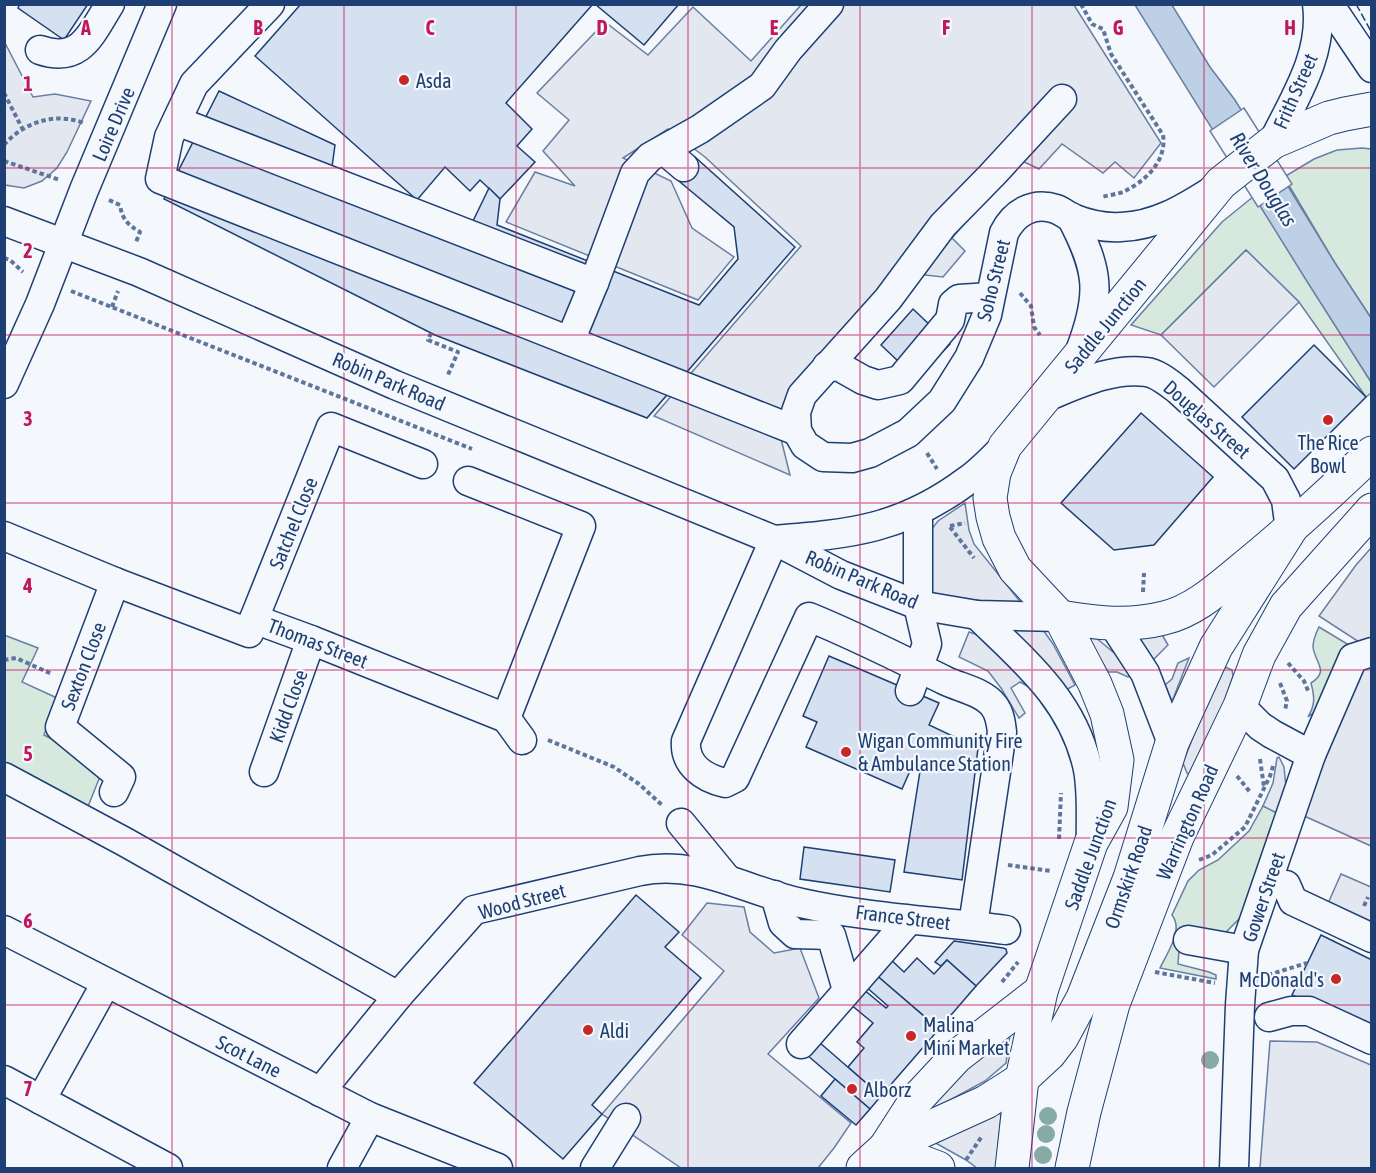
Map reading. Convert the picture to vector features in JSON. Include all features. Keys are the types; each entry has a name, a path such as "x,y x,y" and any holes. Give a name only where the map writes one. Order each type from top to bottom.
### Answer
{"main road":[{"name":"Saddle Junction","path":"1041,991 1091,843 1111,807 1117,760 1107,714 1095,684 1059,617 1015,569 999,538 990,498 994,473 1005,446 1221,183 1273,142 1329,118 1371,109"},
{"path":"1059,617 1113,624 1167,618 1207,598 1290,530 1371,453"},
{"name":"Warrington Road","path":"1071,1168 1113,1004 1177,837 1240,706 1263,648 1286,606 1371,510"},
{"name":"Ormskirk Road","path":"874,1158 986,1102 1022,1079 1049,1054 1073,1018 1130,878 1172,743 1216,647 1290,530"},
{"path":"1012,1168 1022,1079 1041,991"},
{"path":"951,1166 874,1158 916,1100 956,1057 1041,991"}],"street":[{"path":"40,50 53,55 74,52 85,43 110,4"},
{"name":"Loire Drive","path":"4,384 40,304 162,4"},
{"path":"270,4 194,84 169,137 160,179 797,431 796,412 802,395 888,299 943,225 1062,99"},
{"path":"570,341 635,173 650,157 674,159 720,116 762,86 788,50 829,4"},
{"name":"Frith Street","path":"1273,142 1314,54 1318,35 1317,4"},
{"path":"1329,4 1371,68"},
{"path":"177,121 594,283"},
{"name":"Soho Street","path":"797,431 805,445 823,458 852,458 870,453 908,433 942,401 969,358 987,315 1001,292 1004,233 1008,223 1016,216 1034,206 1046,206 1071,217 1105,227 1135,226 1153,222 1173,213 1221,183"},
{"path":"1071,217 1085,243 1095,275 1086,336 1076,361"},
{"name":"Robin Park Road","path":"4,221 139,272 406,390 774,540 841,575 918,605 977,615 1059,617"},
{"path":"827,366 840,367 863,380 878,385 900,380 950,320 953,304 959,298 1001,292"},
{"name":"Douglas Street","path":"1046,397 1080,383 1121,373 1148,372 1165,380 1275,480 1286,500 1290,530"},
{"name":"Satchel Close","path":"254,619 331,427 423,464"},
{"name":"Robin Park Road","path":"774,540 829,536 869,529 918,512 969,480 1005,446"},
{"path":"468,481 581,526 514,729"},
{"path":"915,679 927,644 918,605 918,512"},
{"name":"Thomas Street","path":"4,536 115,582 249,633 254,619 311,640 514,729"},
{"path":"774,540 686,741 685,748 689,758 703,775 725,783 735,778 809,616 852,634 915,679 984,697 994,706 1000,719 1002,732 973,926"},
{"name":"Sexton Close","path":"114,792 121,777 60,727 115,582"},
{"path":"977,615 1041,678 1059,700 1076,729 1090,783 1091,843"},
{"path":"1113,624 1145,673 1172,743"},
{"name":"Kidd Close","path":"264,772 311,640"},
{"name":"Gower Street","path":"1234,1168 1244,950 1311,755 1353,658 1371,652"},
{"path":"1240,706 1260,726 1311,755"},
{"path":"4,777 125,842 398,996"},
{"path":"681,823 727,879"},
{"name":"Wood Street","path":"320,1092 398,996 474,910 657,867 678,867 727,879 787,899"},
{"path":"1286,885 1293,901 1371,938"},
{"path":"787,899 783,923 795,934 831,935 847,990"},
{"name":"France Street","path":"787,899 909,920 1006,930"},
{"path":"801,1044 909,920"},
{"name":"Scot Lane","path":"4,930 370,1117 498,1168"},
{"path":"1188,940 1244,950"},
{"path":"40,1100 106,983"},
{"path":"1269,1017 1291,1011 1309,1011 1371,1040"},
{"path":"4,1080 168,1168"},
{"path":"342,1168 370,1117"},
{"path":"595,1168 626,1118"}],"path":[{"path":"1081,4 1092,24 1103,29 1111,54 1163,135 1165,147 1159,162 1144,178 1124,192 1094,199"},
{"path":"4,93 22,129"},
{"path":"4,145 22,129 52,118 81,121"},
{"path":"4,161 49,176"},
{"path":"120,205 122,216 129,225 140,232"},
{"path":"4,258 10,260 24,272"},
{"path":"1001,292 1031,306 1034,327 1040,335"},
{"path":"80,295 480,452"},
{"path":"431,333 428,340 458,352 447,377"},
{"path":"4,660 16,658 75,684"},
{"path":"1289,663 1305,681 1311,697"},
{"path":"1278,679 1287,701 1285,713"},
{"path":"514,729 550,740 614,767 639,784 681,823"},
{"path":"1262,751 1260,759 1264,788"},
{"path":"1196,862 1212,855 1245,827 1270,776 1276,753"},
{"path":"1235,773 1250,792"},
{"path":"1059,846 1061,791"},
{"path":"1051,881 1057,863"},
{"path":"996,989 1020,959"},
{"path":"1145,971 1241,987 1260,978 1307,963"},
{"path":"951,1166 983,1135 986,1128"}],"shaded area":[{"path":"801,5 1074,5 1161,143 1134,178 1115,162 1103,173 1062,144 1039,169 1020,160 952,238 965,251 943,277 898,272 776,419 790,475 654,416 801,246 705,157 668,129 623,158 671,181 692,228 734,257 698,300 506,222 535,172 575,186 543,151 569,120 537,93 605,22 648,55 693,7 751,61"},
{"path":"4,41 33,97 55,94 91,101 57,168 42,181 24,188 5,185"},
{"path":"1371,149 1371,318 1284,177 1314,159 1337,150"},
{"path":"1254,196 1371,382 1371,393 1366,397 1299,302 1246,250 1161,335 1131,325 1222,222"},
{"path":"1246,250 1299,302 1214,387 1161,335"},
{"path":"965,503 969,530 974,544 1022,604 988,605 931,593 931,530 938,521"},
{"path":"1371,548 1371,846 1302,815 1370,649 1319,616"},
{"path":"1041,627 1075,685 1064,691 1005,630"},
{"path":"1319,627 1349,645 1316,711 1308,717 1314,701 1311,683 1317,679 1321,671 1313,647"},
{"path":"969,632 995,648 1031,688 1020,682 1011,688 1025,713 1019,718 988,671 959,657"},
{"path":"1161,633 1168,645 1152,661 1135,635"},
{"path":"4,635 38,648 22,682 57,698 44,735 92,759 99,779 85,814 5,772"},
{"path":"1095,637 1119,657 1134,675 1128,677 1117,672 1108,672 1087,638"},
{"path":"1189,658 1173,699 1171,699 1165,685 1172,679 1178,663"},
{"path":"1225,667 1232,670 1233,676 1217,722 1190,775 1183,763 1211,690"},
{"path":"1279,757 1284,767 1286,787 1277,813 1263,806 1273,783"},
{"path":"1263,806 1277,813 1246,912 1225,933 1180,937 1178,964 1209,972 1216,975 1216,979 1160,968 1175,934 1176,927 1172,915 1188,881 1199,870 1218,860 1249,831"},
{"path":"1341,874 1371,887 1371,928 1326,908"},
{"path":"707,903 744,907 750,932 774,953 800,948 819,998 768,1054 851,1123 818,1168 681,1168 602,1114 724,971 682,935"},
{"path":"1010,1035 1006,1063 985,1081 926,1113 957,1075"},
{"path":"1270,1041 1317,1042 1371,1065 1371,1168 1260,1168"},
{"path":"998,1112 1001,1115 996,1168 977,1168 932,1141"}],"water":[{"name":"River Douglas","path":"1135,5 1172,5 1210,67 1235,100 1371,318 1371,382 1308,283"}],"pier":[{"path":"1244,108 1292,184 1258,207 1210,131"}],"building":[{"path":"20,4 88,4 64,40 18,8"},
{"name":"Asda","path":"301,4 593,4 506,103 532,129 517,146 535,162 500,199 480,180 470,191 445,167 417,200 255,56"},
{"path":"595,4 679,4 644,45"},
{"path":"219,91 335,145 332,167 472,223 489,188 500,199 497,225 699,305 738,259 734,227 674,177 695,157 795,247 647,418 435,335 164,199"},
{"path":"913,309 950,344 917,379 881,345"},
{"path":"1314,345 1366,397 1294,469 1242,417"},
{"path":"1141,413 1213,477 1154,545 1114,550 1061,503"},
{"path":"829,656 939,703 929,725 978,748 962,880 904,872 921,765 914,762 902,789 806,747 817,722 803,716"},
{"path":"804,847 895,860 890,892 800,879"},
{"name":"Aldi","path":"636,895 679,932 665,947 701,978 592,1105 602,1114 563,1159 474,1083"},
{"name":"McDonald's","path":"1321,935 1372,960 1372,1033 1292,995"},
{"path":"954,941 1003,948 1007,953 976,986 947,960 941,966 935,962"},
{"path":"889,958 904,972 917,958 934,974 947,960 976,986 939,1029 875,974"},
{"path":"875,974 939,1029 881,1096 848,1067 864,1048 857,1042 873,1023 850,1004 863,989 886,1008 888,1006 865,986"},
{"path":"819,1042 881,1096 870,1109 807,1055"},
{"path":"835,1079 870,1109 856,1125 821,1096"}],"fence":[{"path":"1356,4 1372,33"}],"place":[{"name":"Asda","path":"404,80"},
{"name":"The Rice Bowl","path":"1328,420"},
{"name":"Wigan Community Fire & Ambulance Station","path":"846,752"},
{"name":"McDonald's","path":"1336,979"},
{"name":"Aldi","path":"588,1030"},
{"name":"Malina Mini Market","path":"911,1036"},
{"name":"Alborz","path":"852,1089"}]}
